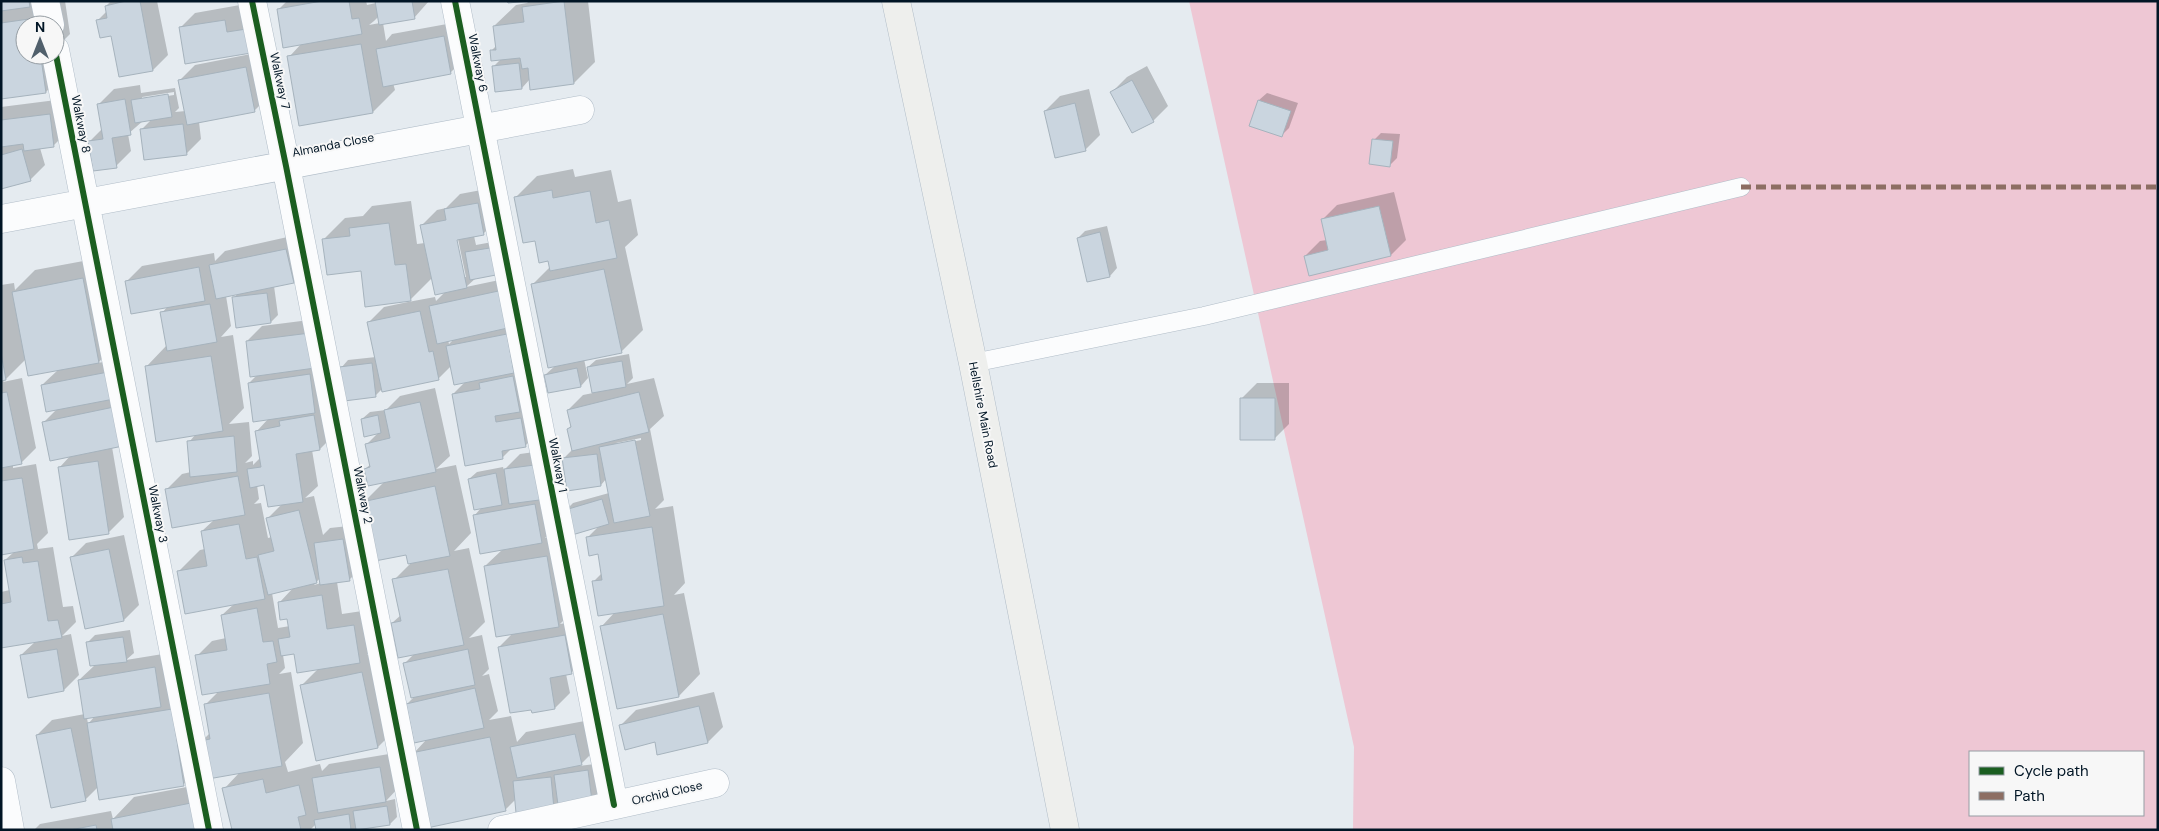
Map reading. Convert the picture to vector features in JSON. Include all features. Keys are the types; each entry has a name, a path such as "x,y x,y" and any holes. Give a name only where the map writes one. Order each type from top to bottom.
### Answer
{"main road":[{"name":"Hellshire Main Road","path":"896,1 972,363 1065,830"}],"street":[{"path":"45,1 48,15"},
{"name":"Walkway 7","path":"252,1 286,166"},
{"name":"Walkway 6","path":"455,1 479,129"},
{"name":"Walkway 8","path":"58,65 86,203"},
{"name":"Almanda Close","path":"1,219 580,110"},
{"name":"Walkway 1","path":"479,129 614,805"},
{"name":"Walkway 2","path":"286,166 417,830"},
{"name":"Walkway 3","path":"86,203 209,830"},
{"path":"1,781 10,830"},
{"name":"Orchid Close","path":"502,830 715,782"}],"lane":[{"path":"972,363 1204,316 1741,188"}],"shaded area":[{"path":"1189,1 2158,1 2158,830 1353,830 1354,747"}],"building":[{"path":"1,1 29,1 30,7 1,11"},
{"path":"126,1 140,1 153,71 119,77 111,36 100,38 96,20 107,18 105,6"},
{"path":"322,1 349,1 352,19 359,18 362,34 283,48 277,9"},
{"path":"375,1 412,1 415,19 379,25"},
{"path":"507,1 529,1 508,3"},
{"path":"564,1 574,84 530,90 528,68 522,69 520,58 491,61 490,50 496,50 493,26 524,22 522,7"},
{"path":"225,20 227,32 253,28 257,52 185,64 179,27"},
{"path":"15,21 15,65 42,65 46,93 1,99 1,23"},
{"path":"444,36 451,74 383,87 376,49"},
{"path":"361,44 373,113 299,126 287,56"},
{"path":"519,63 522,89 495,92 492,66"},
{"path":"246,67 255,112 187,125 178,80"},
{"path":"1132,80 1154,122 1132,133 1110,92"},
{"path":"168,94 172,117 135,123 131,100"},
{"path":"125,99 131,135 112,138 117,168 93,171 88,141 103,139 97,104"},
{"path":"1258,100 1291,111 1282,137 1249,126"},
{"path":"1075,103 1086,151 1055,158 1044,111"},
{"path":"50,114 54,147 24,151 23,144 1,147 1,120"},
{"path":"183,124 187,155 144,160 140,129"},
{"path":"1372,139 1393,141 1390,167 1369,164"},
{"path":"22,149 31,181 1,189 1,155"},
{"path":"552,190 553,198 590,191 596,223 609,220 617,258 550,271 548,261 539,263 535,241 523,243 514,197"},
{"path":"478,203 484,235 457,240 467,288 435,295 420,225 446,220 444,209"},
{"path":"1379,206 1391,256 1309,276 1304,256 1328,250 1321,219"},
{"path":"389,223 395,265 406,264 411,301 365,307 361,271 327,275 322,239 350,236 349,228"},
{"path":"1100,232 1110,277 1087,282 1077,238"},
{"path":"496,247 501,274 470,280 465,252"},
{"path":"286,249 294,283 216,299 209,265"},
{"path":"199,267 205,301 131,314 125,281"},
{"path":"604,269 622,353 548,368 531,284"},
{"path":"83,278 99,363 28,376 12,292"},
{"path":"503,290 512,327 437,344 429,306"},
{"path":"267,293 271,323 236,328 232,297"},
{"path":"210,304 217,342 167,351 160,312"},
{"path":"420,311 429,352 433,351 439,380 382,392 367,322"},
{"path":"310,333 315,368 250,377 246,341"},
{"path":"507,334 514,373 454,385 446,346"},
{"path":"1,353 6,380 1,381"},
{"path":"211,356 223,431 156,442 145,366"},
{"path":"622,361 626,387 592,393 587,367"},
{"path":"372,363 376,397 344,401 339,367"},
{"path":"577,368 581,387 548,393 544,375"},
{"path":"108,372 114,399 46,412 41,385"},
{"path":"310,374 315,413 253,422 248,383"},
{"path":"513,376 520,412 495,416 496,422 521,418 526,447 502,451 503,459 465,466 452,394 480,389 479,383"},
{"path":"7,392 22,464 1,468 1,393"},
{"path":"639,392 649,432 572,451 567,429 571,427 567,410"},
{"path":"1240,398 1275,398 1275,440 1240,440"},
{"path":"420,402 436,472 368,486 364,469 370,467 365,444 390,438 384,410"},
{"path":"114,407 123,446 50,461 42,422"},
{"path":"314,415 320,450 296,454 303,502 268,507 264,485 250,488 247,469 261,467 255,431 280,426 279,421"},
{"path":"378,415 381,433 364,437 361,419"},
{"path":"234,436 237,472 190,477 187,441"},
{"path":"635,440 650,516 614,523 599,447"},
{"path":"597,454 601,486 567,491 562,458"},
{"path":"98,461 109,534 69,540 58,467"},
{"path":"542,464 547,499 509,504 504,469"},
{"path":"496,473 502,505 474,510 468,479"},
{"path":"238,476 245,515 172,528 165,489"},
{"path":"22,478 34,549 1,555 1,481"},
{"path":"435,486 450,556 408,564 406,555 375,561 362,502"},
{"path":"602,499 609,524 572,535 565,510"},
{"path":"535,504 542,543 480,554 473,515"},
{"path":"299,510 317,583 268,595 258,555 274,551 266,518"},
{"path":"239,524 246,559 257,557 265,599 185,614 177,571 207,566 201,531"},
{"path":"652,527 664,606 598,616 592,581 602,580 598,554 589,556 586,537"},
{"path":"343,539 350,581 320,585 314,543"},
{"path":"109,549 124,621 85,629 70,557"},
{"path":"547,556 559,627 496,637 484,566"},
{"path":"22,557 23,563 38,561 48,621 58,620 62,638 1,648 1,604 11,602 4,560"},
{"path":"448,569 464,645 398,658 391,623 401,621 392,579"},
{"path":"322,595 327,629 354,625 360,663 297,673 294,654 281,656 278,639 290,637 287,619 280,620 278,602"},
{"path":"257,608 263,642 273,641 277,662 267,664 270,684 202,695 195,655 227,650 221,615"},
{"path":"663,614 679,697 617,709 600,626"},
{"path":"565,635 572,674 550,678 555,709 532,713 531,710 510,713 498,647"},
{"path":"123,637 127,662 90,666 86,642"},
{"path":"57,649 64,691 28,698 20,655"},
{"path":"468,649 475,685 411,698 403,663"},
{"path":"155,667 161,707 84,719 78,680"},
{"path":"362,672 378,748 316,761 300,685"},
{"path":"475,688 484,728 414,743 406,704"},
{"path":"269,693 282,766 208,779 201,741 210,739 204,704"},
{"path":"699,706 708,743 657,755 655,742 625,750 619,725"},
{"path":"172,709 184,786 99,800 87,723"},
{"path":"71,728 86,801 51,808 36,735"},
{"path":"575,734 582,765 517,778 510,747"},
{"path":"490,737 506,811 427,828 411,753"},
{"path":"380,767 386,802 318,813 312,778"},
{"path":"588,770 592,801 558,805 554,775"},
{"path":"551,777 554,809 516,813 513,781"},
{"path":"263,779 266,793 299,785 306,815 298,817 301,830 232,830 222,788"},
{"path":"191,803 196,830 113,830 111,819"},
{"path":"387,806 390,825 356,830 353,811"},
{"path":"349,814 351,830 316,830 314,820"},
{"path":"96,825 97,830 70,830"}],"marked path":[{"path":"1741,187 2158,187"}],"cycle path":[{"path":"252,1 417,830"},
{"path":"455,1 614,805"},
{"path":"58,65 209,830"}]}
